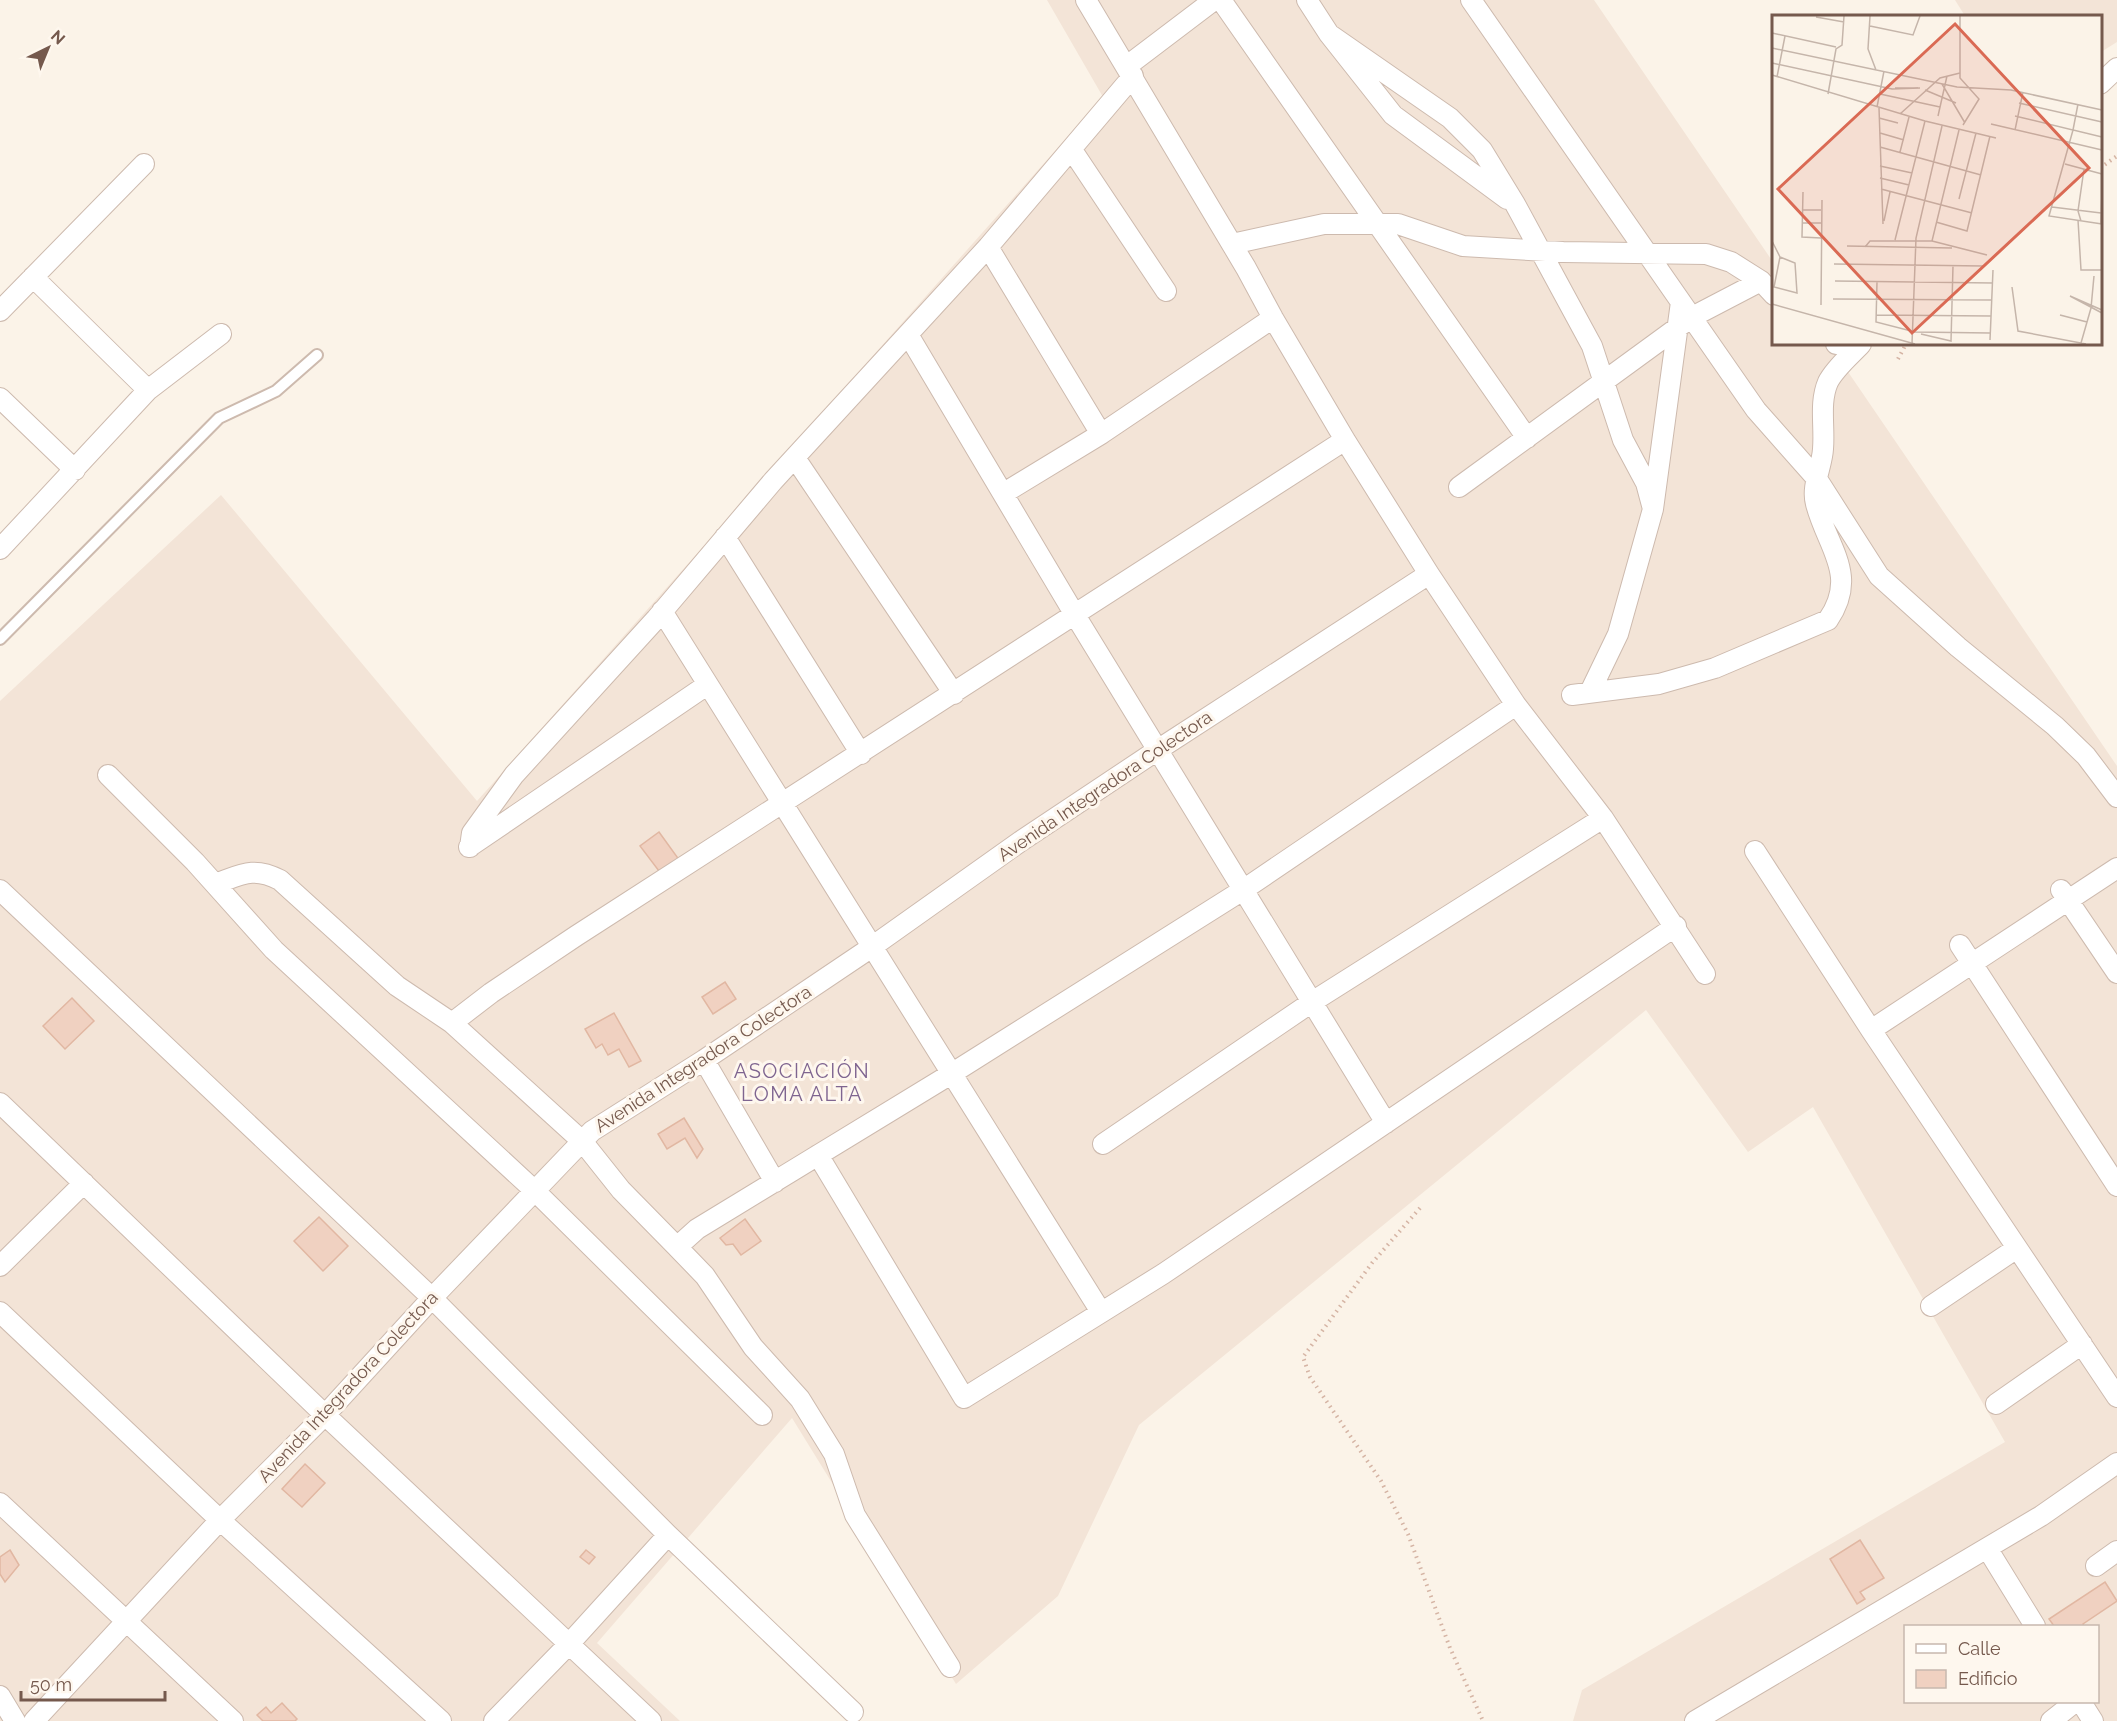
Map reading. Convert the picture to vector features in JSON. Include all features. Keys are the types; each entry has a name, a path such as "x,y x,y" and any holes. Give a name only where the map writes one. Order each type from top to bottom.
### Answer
{"street":[{"path":"1086,0 1232,244 1345,440 1429,573 1516,705 1603,818 1706,974"},
{"path":"706,685 467,848 472,833 514,775 662,612 795,458 988,247 1072,150 1130,71 1214,0"},
{"path":"1221,0 1527,438"},
{"path":"1307,0 1329,34 1394,115 1515,204"},
{"path":"1471,0 1647,254 1683,316 1756,410 1817,479 1879,576 1958,647 2055,726 2086,756 2117,797"},
{"path":"1329,34 1450,118 1482,150 1515,204 1592,346 1623,440 1646,483 1653,509"},
{"path":"2102,82 2117,68"},
{"path":"1072,150 1166,291"},
{"path":"0,311 144,164"},
{"path":"1232,244 1324,224 1398,224 1463,246 1539,251 1706,254 1731,262 1767,288"},
{"path":"988,247 1101,434"},
{"path":"33,277 148,390"},
{"path":"1459,487 1604,381 1683,316 1767,288"},
{"path":"1683,316 1653,509 1618,634 1581,694 1659,684 1708,670 1793,633 1812,629 1828,620 1839,604 1840,567 1815,501 1823,452 1822,396 1830,378 1860,345"},
{"path":"1004,492 1101,434 1273,318"},
{"path":"0,549 148,390 221,334"},
{"path":"909,336 1004,492 1075,615 1386,1123"},
{"path":"0,398 75,470"},
{"path":"452,1023 501,986 1345,440"},
{"path":"795,458 954,694"},
{"path":"725,537 861,754"},
{"name":"Avenida Integradora Colectora","path":"34,1721 220,1520 325,1415 432,1298 592,1131 704,1060 871,947 1021,841 1159,749 1429,573"},
{"path":"662,612 1101,1312"},
{"path":"677,1247 697,1229 951,1074 1243,890 1516,705"},
{"path":"108,775 215,884 274,950 535,1191 762,1415"},
{"path":"1102,1144 1312,1002 1603,818"},
{"path":"1755,851 1871,1030 2117,1397"},
{"path":"1871,1030 1972,963 2065,896 2117,868"},
{"path":"215,884 252,871 265,872 280,880 396,986 452,1023 582,1141 621,1190 705,1276 753,1347 800,1399 834,1454 855,1515 950,1667"},
{"path":"0,890 432,1298 668,1535 853,1712"},
{"path":"2065,896 2117,973"},
{"path":"818,1155 964,1398 1173,1267 1676,926"},
{"path":"1960,945 2117,1186"},
{"path":"704,1060 775,1182"},
{"path":"0,1103 325,1415 651,1721"},
{"path":"0,1266 84,1183"},
{"path":"1931,1306 2017,1248"},
{"path":"0,1312 220,1520 441,1721"},
{"path":"1996,1404 2082,1344"},
{"path":"1695,1721 2041,1516 2117,1463"},
{"path":"0,1503 232,1721"},
{"path":"494,1721 569,1644 668,1535"},
{"path":"1987,1548 2034,1625"},
{"path":"2096,1566 2117,1551"},
{"path":"0,1696 15,1721"},
{"path":"2051,1721 2073,1703"},
{"path":"2082,1703 2093,1721"}],"lane":[{"path":"0,639 219,418 276,391 317,355"}],"path":[{"path":"2102,167 2117,156"},
{"path":"1898,359 1905,345"},
{"path":"1420,1208 1372,1263 1303,1357 1310,1377 1381,1481 1408,1534 1450,1648 1483,1721"}],"shaded area":[{"path":"1047,0 1594,0 1772,261 1772,345 1830,345 2117,766 2117,1721 1573,1721 1582,1690 2005,1442 1813,1107 1748,1152 1646,1010 1139,1425 1058,1596 956,1684 792,1418 597,1643 680,1721 0,1721 0,701 221,495 477,801 1103,97"},
{"path":"1955,0 2117,0 2117,42 2102,51 2102,15 1964,15"}],"building":[{"path":"659,832 680,861 662,875 640,846"},
{"path":"725,982 736,999 713,1014 702,997"},
{"path":"72,998 94,1021 65,1049 43,1026"},
{"path":"614,1013 641,1061 629,1067 619,1049 608,1055 602,1044 596,1048 585,1029"},
{"path":"684,1118 703,1149 697,1158 685,1138 667,1149 658,1134"},
{"path":"319,1217 348,1246 323,1271 294,1241"},
{"path":"745,1219 761,1241 741,1255 733,1244 726,1245 720,1238"},
{"path":"305,1464 325,1483 302,1507 282,1489"},
{"path":"1860,1540 1884,1578 1860,1592 1865,1599 1857,1604 1830,1559"},
{"path":"10,1550 19,1565 5,1582 0,1574 0,1557"},
{"path":"586,1550 595,1557 589,1564 580,1557"},
{"path":"2105,1582 2117,1601 2084,1625 2053,1625 2049,1619"},
{"path":"282,1703 297,1719 295,1721 263,1721 257,1715 266,1707 271,1713"}],"district":[{"name":"ASOCIACIÓN LOMA ALTA","path":"802,1082"}]}
